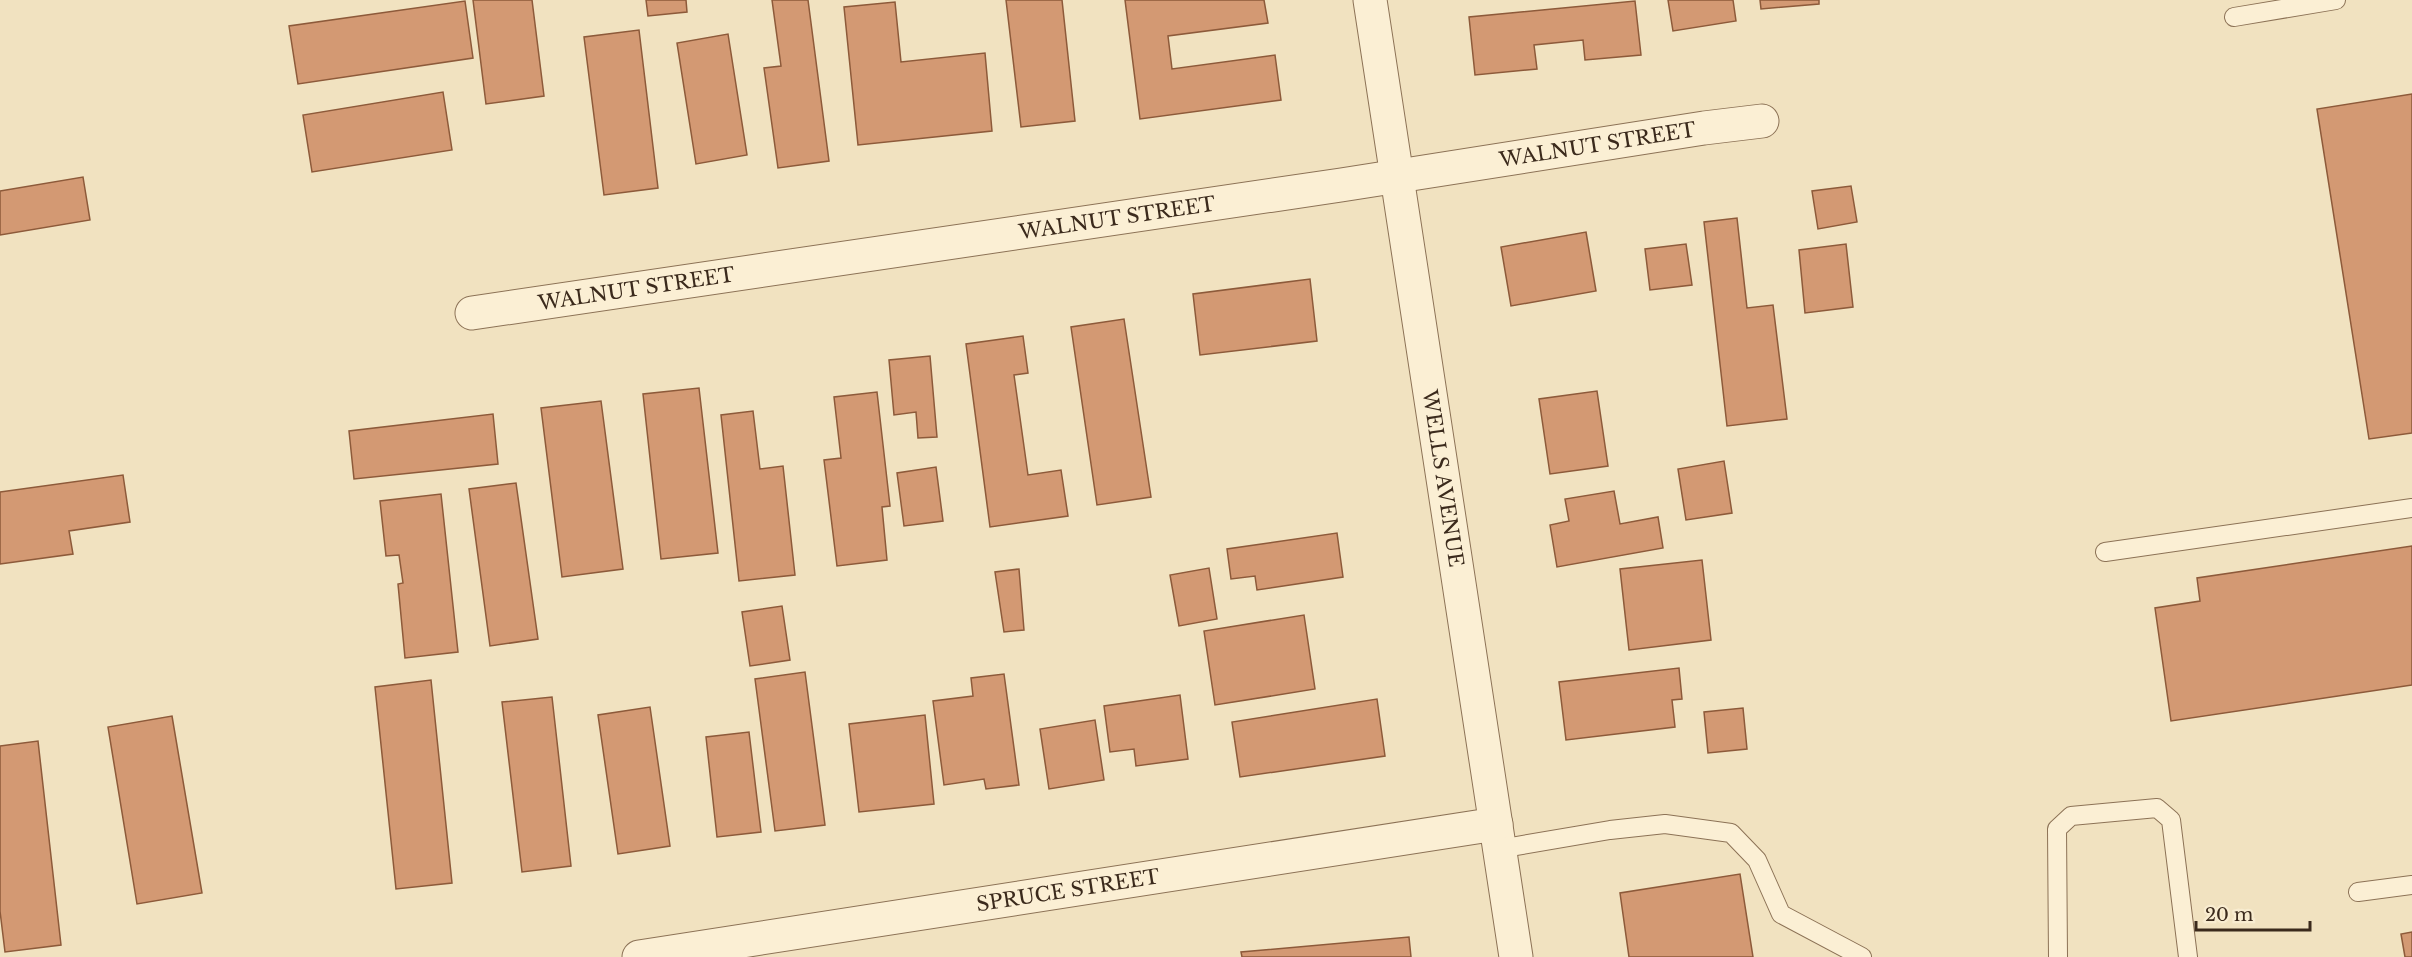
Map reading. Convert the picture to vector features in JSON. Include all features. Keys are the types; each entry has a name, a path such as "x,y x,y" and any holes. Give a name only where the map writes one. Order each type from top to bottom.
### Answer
{"street":[{"name":"WELLS AVENUE","path":"1370,0 1516,957"},
{"name":"WALNUT STREET","path":"472,313 1762,121"},
{"name":"SPRUCE STREET","path":"639,957 1497,836"}],"lane":[{"path":"2234,17 2336,0"},
{"path":"2105,552 2412,508"},
{"path":"2058,957 2057,829 2071,816 2157,808 2171,820 2188,957"},
{"path":"1497,836 1610,830 1665,824 1731,832 1757,860 1781,914 1862,957"},
{"path":"2358,892 2412,885"}],"building":[{"path":"473,0 532,0 544,96 486,104"},
{"path":"646,0 686,0 687,12 648,16"},
{"path":"772,0 808,0 829,161 778,168 764,68 781,66"},
{"path":"1006,0 1062,0 1075,121 1021,127"},
{"path":"1125,0 1264,0 1268,23 1168,36 1172,69 1275,55 1281,100 1140,119"},
{"path":"1668,0 1733,0 1736,21 1673,31"},
{"path":"1760,0 1819,0 1819,4 1761,9"},
{"path":"465,1 473,58 298,84 289,26"},
{"path":"1635,1 1641,55 1585,60 1583,40 1534,45 1537,69 1475,75 1469,17"},
{"path":"895,2 901,62 985,53 992,131 858,145 844,7"},
{"path":"639,30 658,188 604,195 584,37"},
{"path":"728,34 747,155 696,164 677,43"},
{"path":"443,92 452,150 312,172 303,115"},
{"path":"2412,94 2412,433 2369,439 2317,109"},
{"path":"83,177 90,220 0,235 0,191"},
{"path":"1851,186 1857,222 1818,229 1812,191"},
{"path":"1737,218 1747,308 1773,305 1787,419 1727,426 1704,222"},
{"path":"1586,232 1596,291 1511,306 1501,247"},
{"path":"1686,244 1692,285 1650,290 1645,249"},
{"path":"1846,244 1853,307 1805,313 1799,250"},
{"path":"1310,279 1317,341 1200,355 1193,294"},
{"path":"1124,319 1151,497 1097,505 1071,327"},
{"path":"1023,336 1028,373 1014,375 1028,475 1061,470 1068,516 990,527 966,344"},
{"path":"930,356 937,437 918,438 916,412 894,415 889,360"},
{"path":"699,388 718,553 661,559 643,394"},
{"path":"1597,391 1608,466 1550,474 1539,399"},
{"path":"877,392 890,506 882,507 887,560 837,566 824,460 841,458 834,397"},
{"path":"601,401 623,569 562,577 541,408"},
{"path":"753,411 760,469 783,466 795,575 739,581 721,415"},
{"path":"493,414 498,464 354,479 349,431"},
{"path":"1724,461 1732,513 1686,520 1678,469"},
{"path":"936,467 943,521 904,526 897,473"},
{"path":"123,475 130,522 69,531 73,554 0,564 0,492"},
{"path":"516,483 538,639 490,646 469,489"},
{"path":"1614,491 1620,524 1658,517 1663,548 1557,567 1550,525 1569,521 1565,499"},
{"path":"441,494 458,652 405,658 398,584 403,583 399,555 386,556 380,501"},
{"path":"1337,533 1343,577 1257,590 1255,576 1231,579 1227,549"},
{"path":"2412,546 2412,685 2171,721 2155,608 2200,601 2197,578"},
{"path":"1702,560 1711,640 1629,650 1620,569"},
{"path":"1209,568 1217,619 1179,626 1170,575"},
{"path":"1019,569 1024,630 1004,632 995,572"},
{"path":"782,606 790,660 750,666 742,612"},
{"path":"1304,615 1315,689 1215,705 1204,631"},
{"path":"1679,668 1682,699 1672,700 1675,727 1566,740 1559,682"},
{"path":"805,672 825,825 775,831 755,679"},
{"path":"1004,674 1019,785 986,789 984,779 944,785 933,701 973,696 971,678"},
{"path":"431,680 452,883 396,889 375,687"},
{"path":"1180,695 1188,759 1136,766 1134,749 1110,752 1104,706"},
{"path":"552,697 571,866 522,872 502,702"},
{"path":"1377,699 1385,756 1240,777 1232,722"},
{"path":"650,707 670,846 618,854 598,715"},
{"path":"1743,708 1747,749 1708,753 1704,712"},
{"path":"925,715 934,804 859,812 849,724"},
{"path":"172,716 202,893 137,904 108,727"},
{"path":"1095,720 1104,780 1049,789 1040,729"},
{"path":"749,732 761,832 717,837 706,737"},
{"path":"38,741 61,945 5,952 0,911 0,746"},
{"path":"1740,874 1753,957 1629,957 1620,893"},
{"path":"2412,932 2412,957 2405,957 2401,934"},
{"path":"1409,937 1411,957 1242,957 1241,952"}]}
